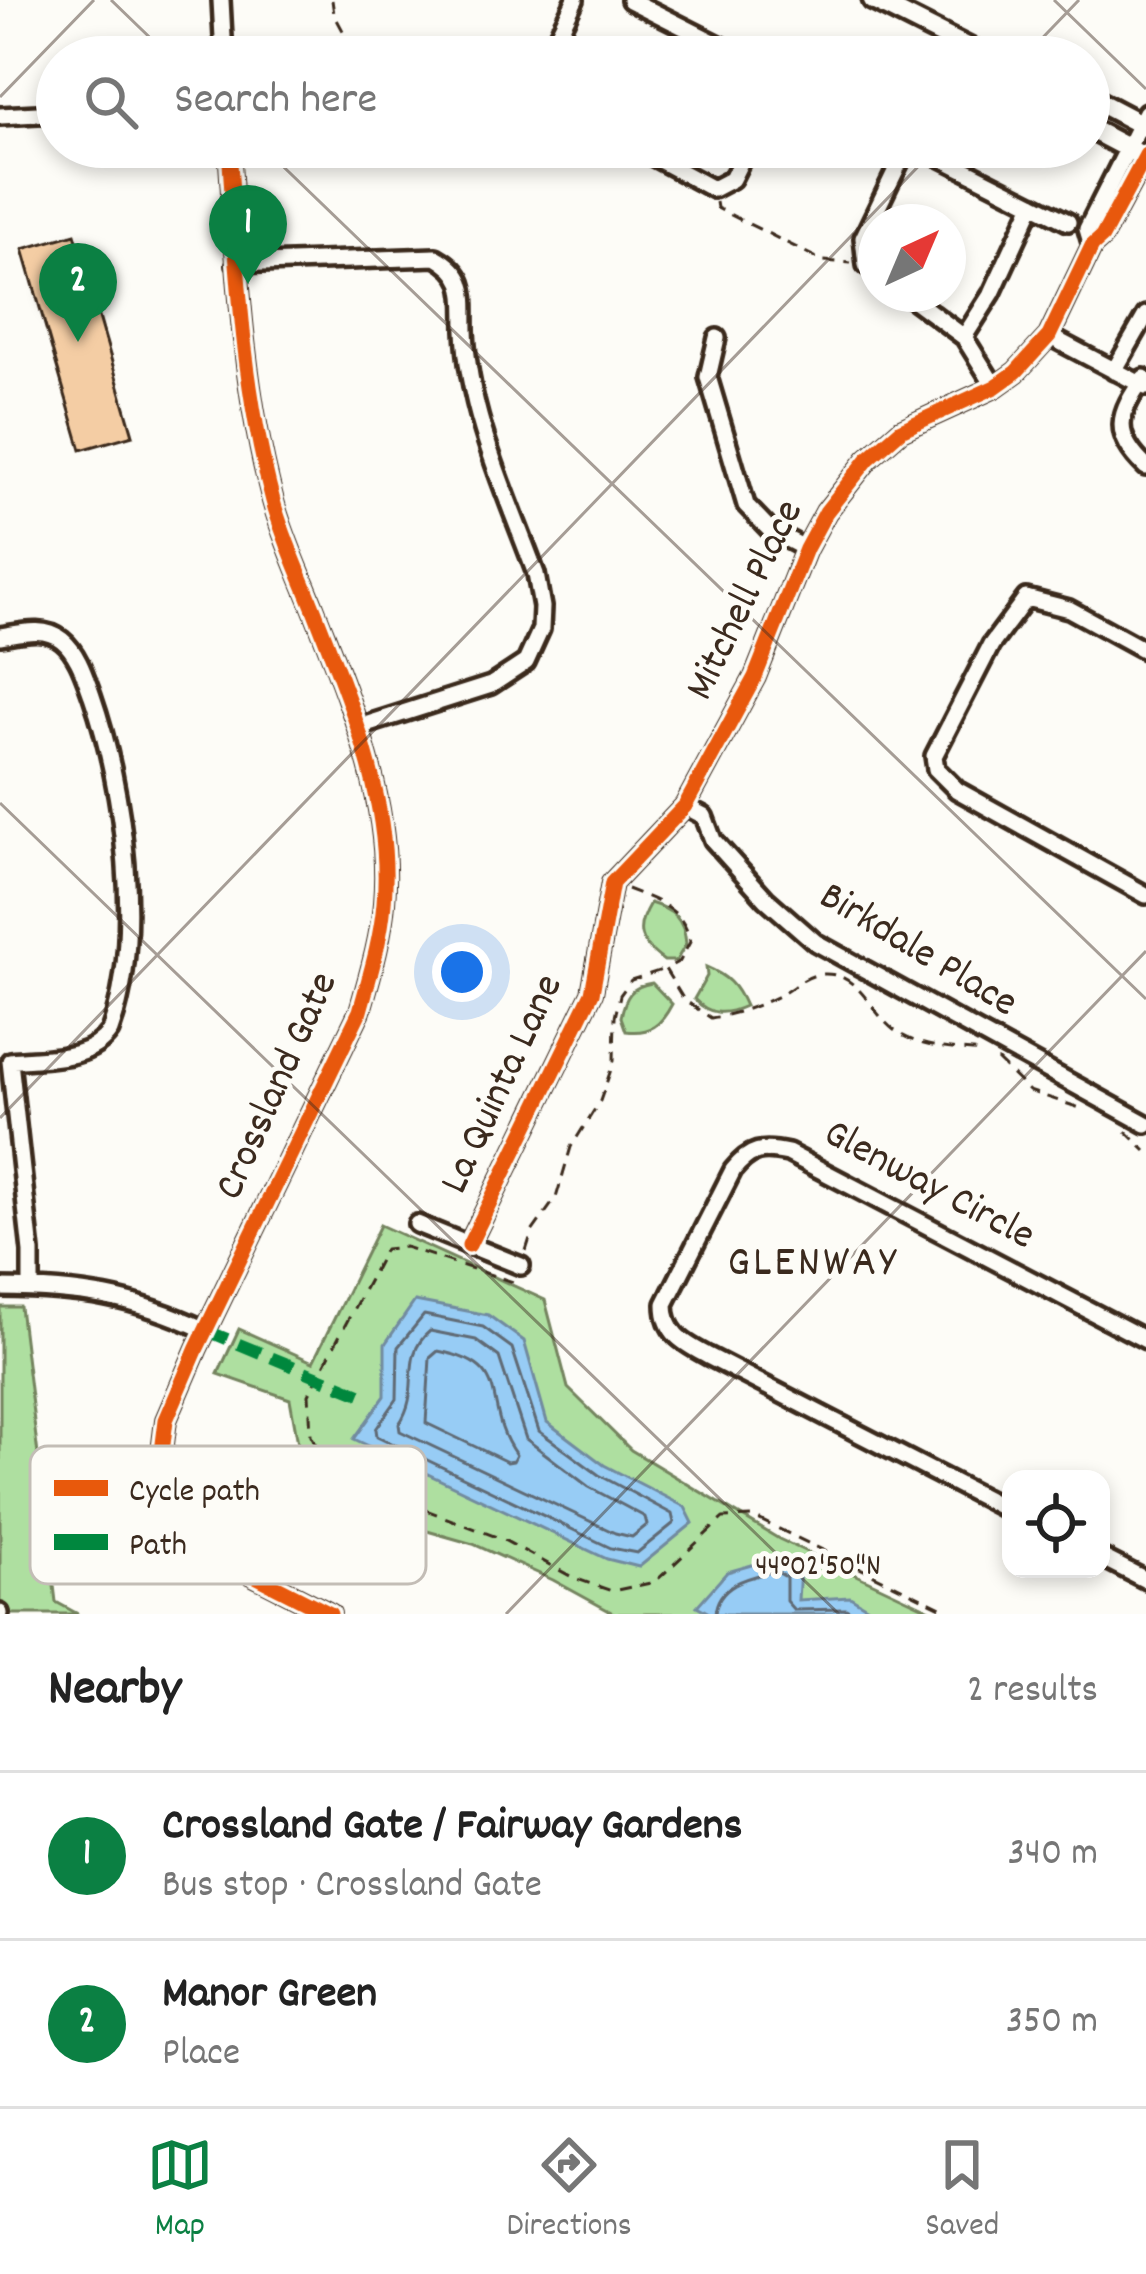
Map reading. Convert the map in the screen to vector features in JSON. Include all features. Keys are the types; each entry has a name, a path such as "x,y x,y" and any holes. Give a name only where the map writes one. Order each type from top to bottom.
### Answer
{"main road":[{"path":"873,0 944,36"},
{"path":"1110,106 1144,121"},
{"path":"1110,138 1141,154"}],"street":[{"path":"221,0 223,36"},
{"path":"557,36 575,0"},
{"path":"630,0 701,36"},
{"path":"0,116 36,113"},
{"name":"Mitchell Place","path":"612,884 685,806 754,677 826,512 868,460 901,430 994,387 1016,372 1049,336 1092,246 1087,229 1141,154 1144,121"},
{"name":"Crossland Gate","path":"163,1446 166,1420 206,1330 360,1010 385,902 385,860 359,727 274,506 251,408 231,168"},
{"path":"674,168 712,189 732,179 738,168"},
{"path":"879,204 897,168"},
{"path":"962,168 1068,222"},
{"path":"964,337 992,292 1033,204"},
{"path":"236,264 436,257 459,274 466,302 469,383 536,574 541,629 526,662 491,685 359,727"},
{"path":"930,312 964,337 994,387"},
{"path":"1114,371 1146,315"},
{"path":"1049,336 1144,382 1120,419 1122,438 1146,467"},
{"path":"717,338 708,377 746,505 770,530 806,549"},
{"path":"1146,651 1069,609 1026,598 991,645 934,756 935,769 957,790 1146,895"},
{"path":"0,636 47,632 65,642 79,664 111,764 126,863 123,957 110,1031 86,1052 5,1062 32,1252 31,1288"},
{"name":"Birkdale Place","path":"685,806 704,816 713,840 766,899 815,942 1146,1124"},
{"name":"La Quinta Lane","path":"469,1245 592,993 612,884"},
{"name":"Glenway Circle","path":"1002,1507 708,1356 671,1330 665,1304 745,1155 764,1148 788,1154 1146,1340"},
{"path":"417,1224 521,1266"},
{"path":"0,1288 81,1289 160,1309 206,1330"},
{"path":"1110,1562 1146,1580"},
{"name":"Crossland Gate","path":"272,1584 331,1614"}],"path":[{"path":"332,0 346,36"},
{"path":"712,189 717,208 823,260 858,266"},
{"path":"316,1446 310,1435 309,1394 386,1249 405,1247 513,1282 532,1232 556,1198 571,1147 600,1101 614,1061 620,995 631,980 680,961 690,942 686,923 672,909 612,884"},
{"path":"664,969 684,1000 711,1018 737,1014 804,979 826,973 859,987 896,1031 928,1046 984,1052 1029,1091 1095,1112"},
{"path":"1123,1129 1146,1151"},
{"path":"426,1510 502,1539 574,1578 612,1591 655,1582 723,1518 754,1517 955,1614"}],"green space":[{"path":"650,903 680,921 686,944 676,961 664,961 641,935"},
{"path":"706,967 730,982 745,1006 718,1012 694,999 707,976"},
{"path":"652,983 672,1004 654,1026 626,1031 621,1017 627,998"},
{"path":"380,1225 545,1300 568,1388 631,1450 779,1539 939,1614 615,1614 473,1544 426,1531 426,1446 299,1446 290,1399 218,1374 239,1329 313,1362"},
{"path":"0,1307 20,1307 37,1446 30,1446 30,1584 54,1584 56,1602 78,1614 0,1614"}],"water":[{"path":"415,1301 488,1315 524,1341 547,1422 604,1465 685,1507 693,1523 639,1567 607,1559 426,1473 426,1446 369,1446 354,1439 385,1396 385,1344"},
{"path":"776,1558 800,1569 798,1600 850,1597 878,1614 711,1614 697,1606 727,1572"}],"building":[{"path":"75,234 133,435 81,450 23,249"}],"marked path":[{"path":"205,1330 365,1396"}],"cycle path":[{"path":"469,1245 592,993 612,883 685,806 755,677 806,549 826,512 868,459 901,430 995,387 1049,336 1092,246 1102,237 1146,155"},
{"path":"163,1446 166,1420 197,1348 360,1011 384,903 382,828 366,754 282,529 263,457 242,325 231,168"},
{"path":"271,1584 330,1614"}],"place":[{"name":"Crossland Gate / Fairway Gardens","path":"248,284"},
{"name":"Manor Green","path":"78,342"}],"district":[{"name":"GLENWAY","path":"813,1265"}]}
